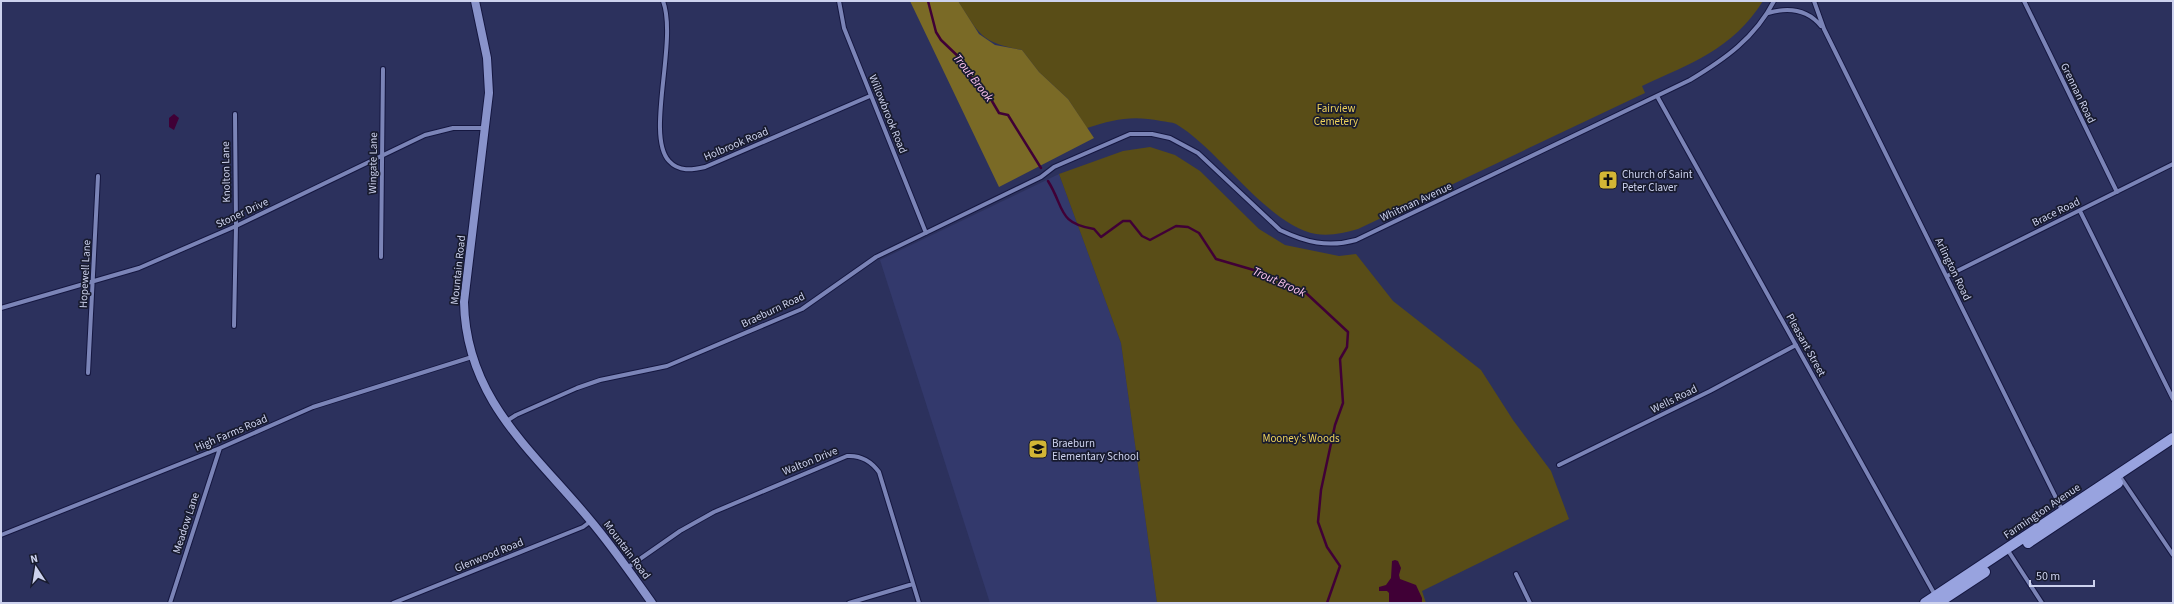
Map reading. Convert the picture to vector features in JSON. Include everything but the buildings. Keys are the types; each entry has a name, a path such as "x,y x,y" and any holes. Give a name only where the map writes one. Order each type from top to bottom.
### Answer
{"main road":[{"name":"Mountain Road","path":"475,1 483,37 489,78 486,128 464,302 466,327 472,357 487,392 505,422 591,521 652,603"},
{"name":"Farmington Avenue","path":"1925,603 1937,601 2120,477 2173,438"},
{"name":"Farmington Avenue","path":"2120,477 2173,446"}],"street":[{"name":"Holbrook Road","path":"663,1 667,15 668,39 661,134 664,152 668,160 674,165 684,169 706,167 870,96"},
{"name":"Willowbrook Road","path":"839,1 844,28 926,233"},
{"name":"Whitman Avenue","path":"1054,167 1130,134 1152,134 1170,138 1198,153 1280,230 1310,242 1337,244 1356,240 1690,80 1734,51 1752,35 1768,13 1774,1"},
{"name":"Arlington Road","path":"1814,1 1824,30 2065,514"},
{"name":"Grennan Road","path":"2024,1 2117,192"},
{"name":"Arlington Road","path":"1768,13 1787,9 1800,11 1811,16 1824,30"},
{"name":"Wingate Lane","path":"381,257 383,69"},
{"name":"Pleasant Street","path":"1657,96 1937,601"},
{"name":"Knolton Lane","path":"234,326 236,226 235,114"},
{"name":"Stoner Drive","path":"1,308 139,268 236,226 383,155 438,131 453,128 486,128"},
{"name":"Brace Road","path":"1947,276 2173,164"},
{"name":"Braeburn Road","path":"505,422 516,415 577,388 600,380 667,366 802,309 876,257 1041,177 1054,167"},
{"name":"Hopewell Lane","path":"88,373 94,282 98,176"},
{"path":"2080,211 2173,399"},
{"name":"Wells Road","path":"1559,465 1710,391 1796,345"},
{"name":"High Farms Road","path":"1,535 220,448 314,407 472,357"},
{"name":"Meadow Lane","path":"170,603 220,448"},
{"name":"Walton Drive","path":"627,568 680,531 714,512 840,459 854,456 869,461 879,472 920,603"},
{"path":"2120,477 2173,555"},
{"name":"Glenwood Road","path":"393,603 583,527 591,521"},
{"path":"2008,552 2042,603"},
{"path":"1516,574 1530,603"},
{"path":"849,603 913,584"}],"shaded area":[{"path":"910,1 958,1 979,34 995,45 1022,50 1039,72 1068,99 1094,138 999,187"},
{"path":"174,114 179,118 174,130 169,127 169,118"},
{"name":"Braeburn Elementary School","path":"1059,174 1121,343 1157,603 990,603 880,260"},
{"path":"1392,561 1398,561 1401,568 1399,575 1400,579 1416,585 1422,598 1422,603 1389,603 1389,593 1387,591 1379,591 1379,587 1386,585 1391,578"}],"green space":[{"name":"Fairview Cemetery","path":"958,1 1763,1 1751,18 1738,32 1724,43 1694,62 1642,86 1645,93 1358,229 1327,235 1316,234 1298,228 1280,217 1262,202 1210,151 1176,124 1151,119 1132,118 1106,122 1087,128 1068,99 1039,72 1022,50 997,44 982,35 971,22"},
{"name":"Mooney's Woods","path":"1150,147 1175,155 1200,171 1259,229 1285,245 1339,256 1356,254 1393,301 1481,370 1513,420 1551,471 1569,519 1422,591 1426,603 1157,603 1121,343 1059,174 1123,151"}],"waterway":[{"name":"Trout Brook","path":"928,1 936,32 941,40 963,61 974,84 989,96 999,113 1008,115 1041,168"},
{"name":"Trout Brook","path":"1048,181 1068,218 1074,223 1094,229 1101,237 1123,221 1130,221 1142,236 1150,240 1176,226 1188,227 1199,233 1216,259 1264,273 1306,293 1348,332 1347,347 1340,359 1343,403 1335,425 1321,490 1318,522 1327,547 1340,566 1327,603"}],"place":[{"name":"Church of Saint Peter Claver","path":"1608,180"},
{"name":"Braeburn Elementary School","path":"1038,449"}]}
